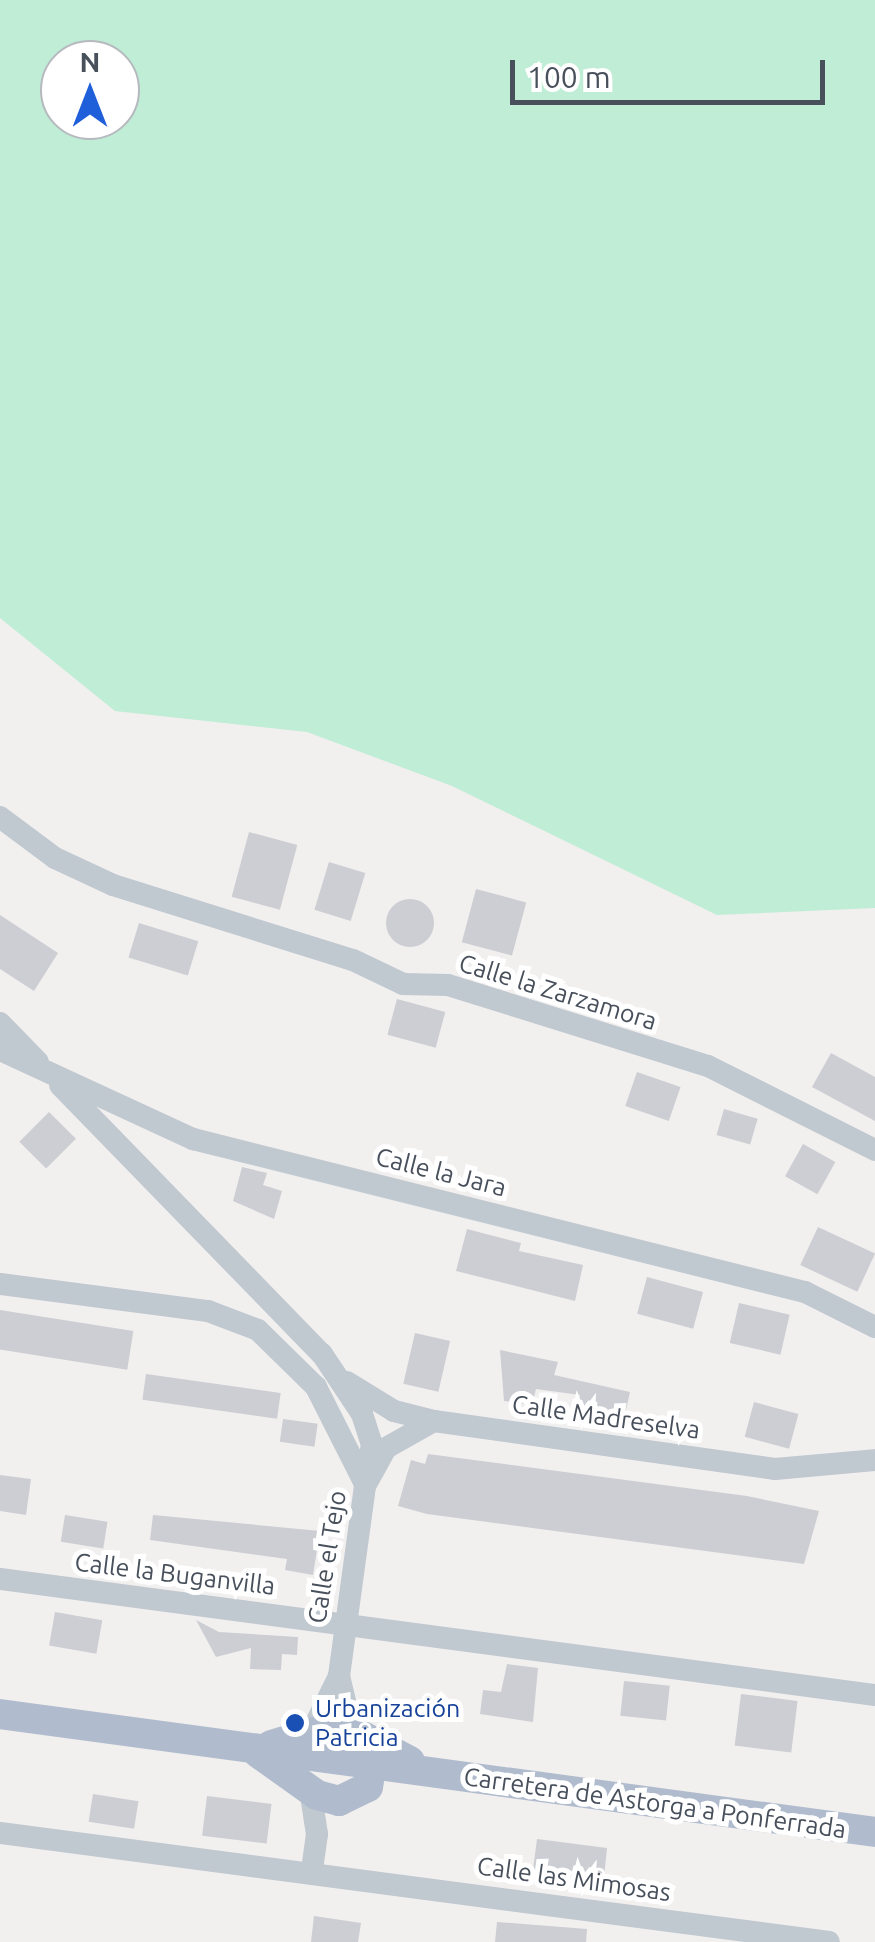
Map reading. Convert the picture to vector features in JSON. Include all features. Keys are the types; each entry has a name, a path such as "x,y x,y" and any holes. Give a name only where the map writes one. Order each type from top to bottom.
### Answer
{"main road":[{"name":"Carretera de Astorga a Ponferrada","path":"0,1714 253,1749 305,1745 363,1764 875,1832"},
{"name":"Carretera de Astorga a Ponferrada","path":"305,1745 363,1764 436,1773"},
{"path":"305,1745 310,1789"},
{"name":"Carretera de Astorga a Ponferrada","path":"253,1749 328,1800 363,1764"}],"street":[{"name":"Calle la Zarzamora","path":"0,817 55,858 113,885 352,960 403,984 448,985 708,1066 875,1150"},
{"name":"Calle Madreselva","path":"0,1023 338,1377 394,1411 434,1421 775,1469 875,1460"},
{"name":"Calle la Jara","path":"0,1050 194,1138 805,1292 875,1327"},
{"path":"0,1284 208,1312 258,1330 316,1388 366,1486"},
{"name":"Calle Madreselva","path":"338,1377 372,1444 366,1486"},
{"name":"Calle el Tejo","path":"338,1676 366,1486 386,1448 434,1421"},
{"name":"Calle la Buganvilla","path":"0,1578 875,1695"},
{"path":"305,1745 338,1676"},
{"path":"318,1834 363,1764 338,1676"},
{"path":"310,1789 318,1834 312,1868"},
{"name":"Calle las Mimosas","path":"0,1833 312,1868 829,1942"}],"green space":[{"path":"0,0 875,0 875,908 717,915 452,786 307,732 115,711 0,618"}],"building":[{"path":"249,832 297,845 280,910 232,897"},
{"path":"329,862 365,873 351,921 314,910"},
{"path":"476,889 526,902 512,956 462,942"},
{"path":"410,899 427,906 434,923 427,940 410,947 393,940 386,923 393,906"},
{"path":"0,915 58,953 34,991 0,969"},
{"path":"139,923 198,941 188,976 128,957"},
{"path":"397,999 445,1012 436,1048 387,1035"},
{"path":"831,1053 875,1077 875,1121 812,1087"},
{"path":"637,1072 680,1087 669,1121 625,1106"},
{"path":"724,1109 758,1119 750,1145 717,1135"},
{"path":"49,1112 76,1139 46,1169 19,1142"},
{"path":"803,1144 835,1162 817,1194 785,1176"},
{"path":"242,1167 267,1173 263,1185 282,1191 274,1219 233,1201"},
{"path":"818,1227 875,1254 857,1292 800,1265"},
{"path":"467,1229 521,1243 519,1251 583,1265 575,1301 456,1271"},
{"path":"647,1277 703,1292 693,1329 637,1314"},
{"path":"739,1303 790,1315 780,1355 730,1343"},
{"path":"0,1310 133,1331 127,1370 0,1349"},
{"path":"415,1333 450,1341 438,1392 403,1384"},
{"path":"500,1350 558,1362 554,1375 630,1392 623,1424 575,1413 580,1395 536,1389 532,1405 504,1401"},
{"path":"146,1374 281,1393 277,1419 142,1400"},
{"path":"754,1402 798,1414 789,1449 745,1437"},
{"path":"283,1419 318,1424 314,1447 280,1442"},
{"path":"428,1454 747,1496 819,1511 804,1564 427,1514 398,1506 411,1460 425,1464"},
{"path":"0,1475 31,1479 26,1515 0,1511"},
{"path":"65,1515 107,1522 103,1548 61,1542"},
{"path":"153,1515 320,1531 313,1575 285,1570 287,1559 150,1540"},
{"path":"55,1612 102,1620 96,1654 49,1645"},
{"path":"196,1620 219,1632 298,1637 297,1655 282,1654 281,1670 250,1669 251,1648 216,1657"},
{"path":"507,1664 538,1668 533,1722 480,1714 483,1690 501,1692"},
{"path":"624,1681 670,1686 666,1721 620,1716"},
{"path":"741,1694 798,1701 791,1753 735,1746"},
{"path":"93,1794 138,1801 134,1829 89,1822"},
{"path":"207,1796 272,1804 267,1844 202,1836"},
{"path":"537,1839 607,1848 604,1878 532,1877"},
{"path":"314,1916 361,1923 358,1942 311,1942"},
{"path":"497,1922 587,1929 586,1942 495,1942"}],"place":[{"name":"Urbanización Patricia","path":"295,1723"}]}
